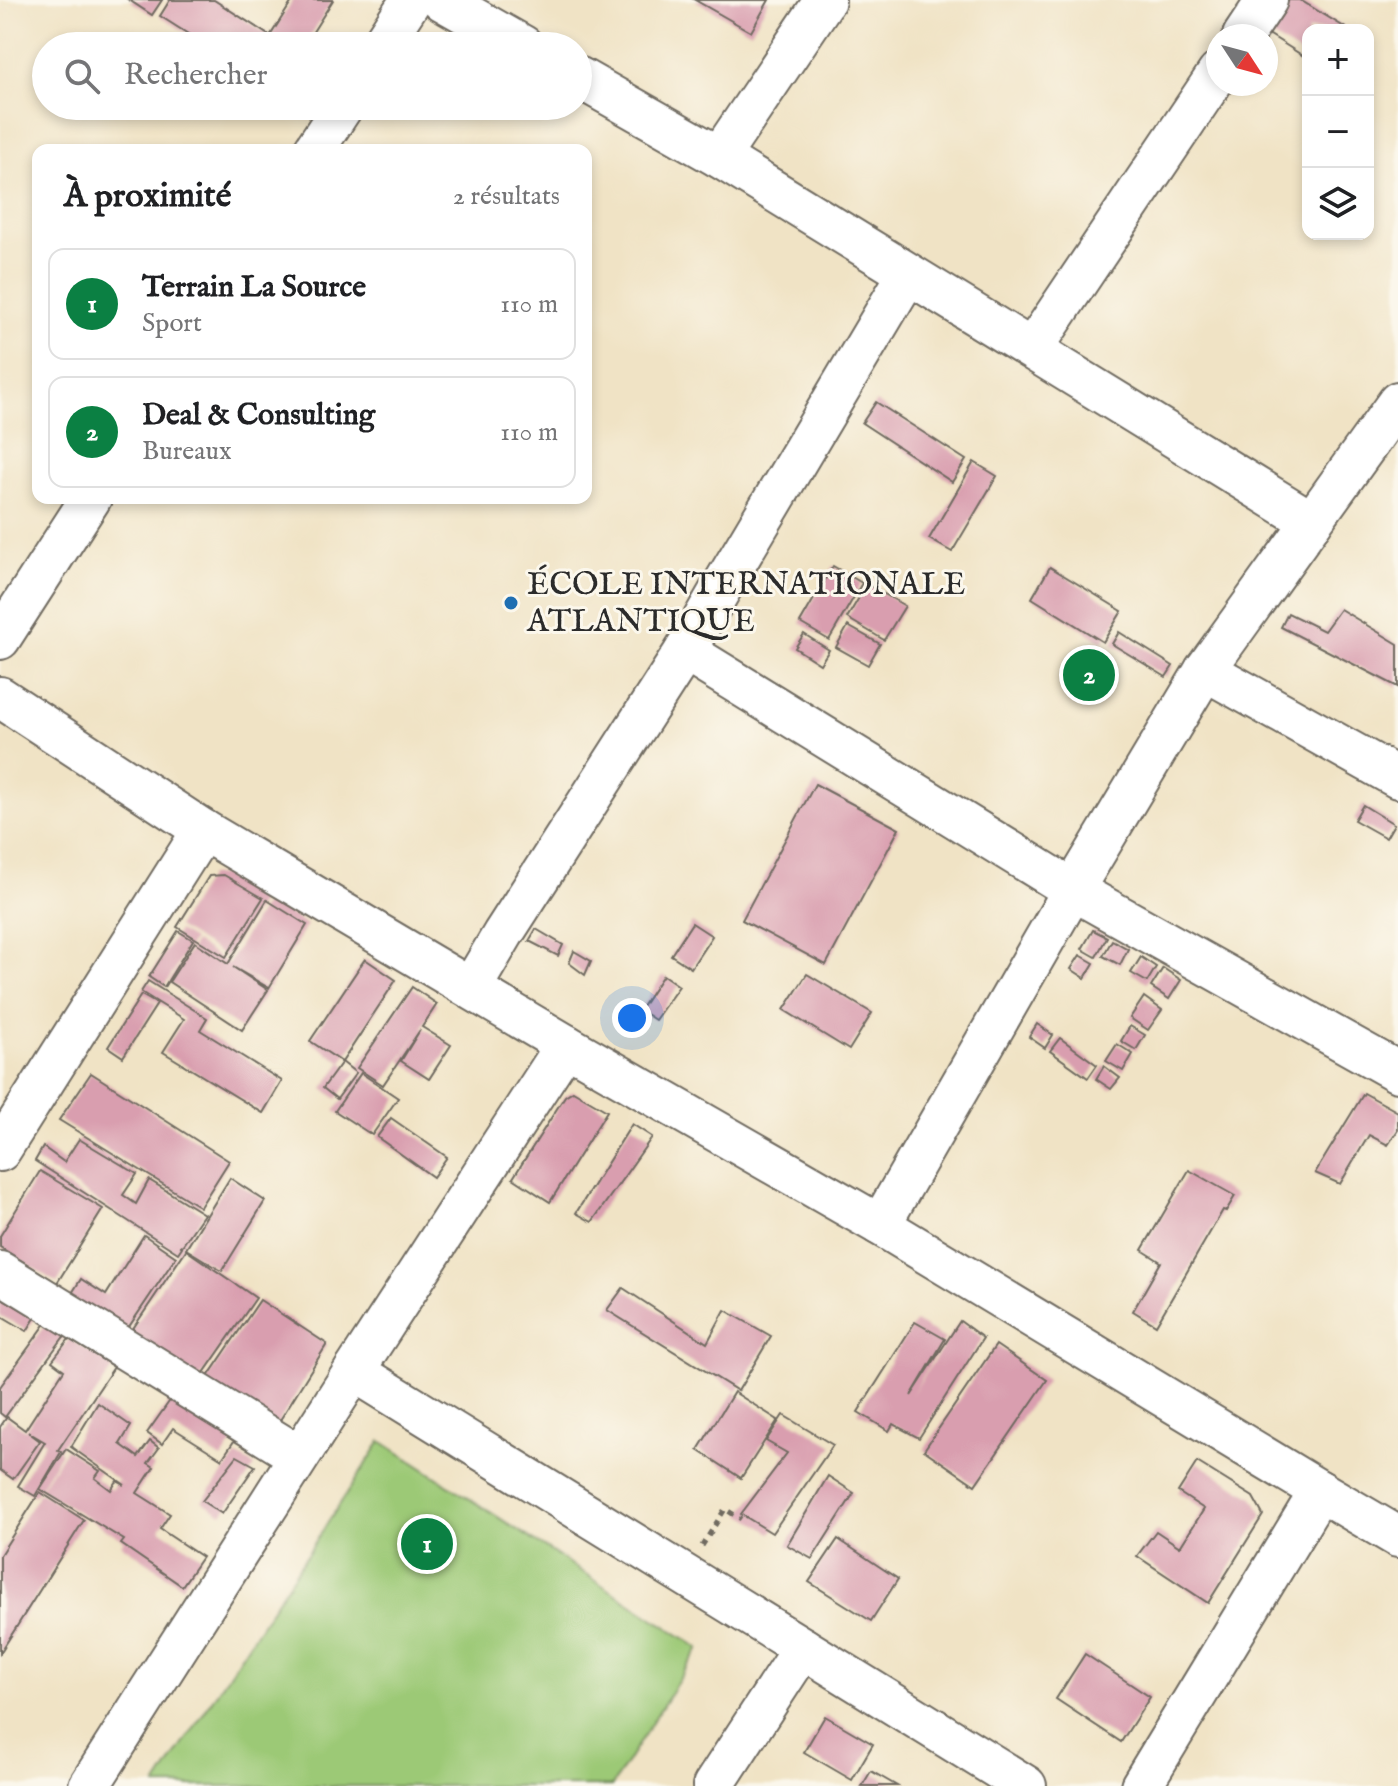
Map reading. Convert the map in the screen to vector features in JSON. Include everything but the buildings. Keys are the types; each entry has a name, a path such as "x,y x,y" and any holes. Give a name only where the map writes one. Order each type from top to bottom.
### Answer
{"street":[{"path":"390,32 411,0"},
{"path":"442,0 498,32"},
{"path":"719,157 825,0"},
{"path":"1251,24 1267,0"},
{"path":"592,85 719,157 1312,522"},
{"path":"1033,348 1206,91"},
{"path":"318,144 334,120"},
{"path":"471,988 685,651 908,274"},
{"path":"880,1225 1073,890 1205,670 1398,402"},
{"path":"0,639 87,504"},
{"path":"685,651 1073,890 1398,1072"},
{"path":"1205,670 1398,778"},
{"path":"0,697 203,830 566,1045 880,1225 1398,1537"},
{"path":"0,1151 203,830"},
{"path":"89,1786 566,1045"},
{"path":"0,1272 299,1456"},
{"path":"354,1371 1026,1786"},
{"path":"1141,1786 1320,1491"},
{"path":"713,1786 803,1648"}],"path":[{"path":"697,1553 725,1509 741,1519"}],"green space":[{"path":"381,1441 699,1648 612,1786 156,1786"}],"place":[{"name":"ÉCOLE INTERNATIONALE ATLANTIQUE","path":"511,603"},
{"name":"Deal & Consulting","path":"1089,675"},
{"name":"Terrain La Source","path":"427,1544"}]}
